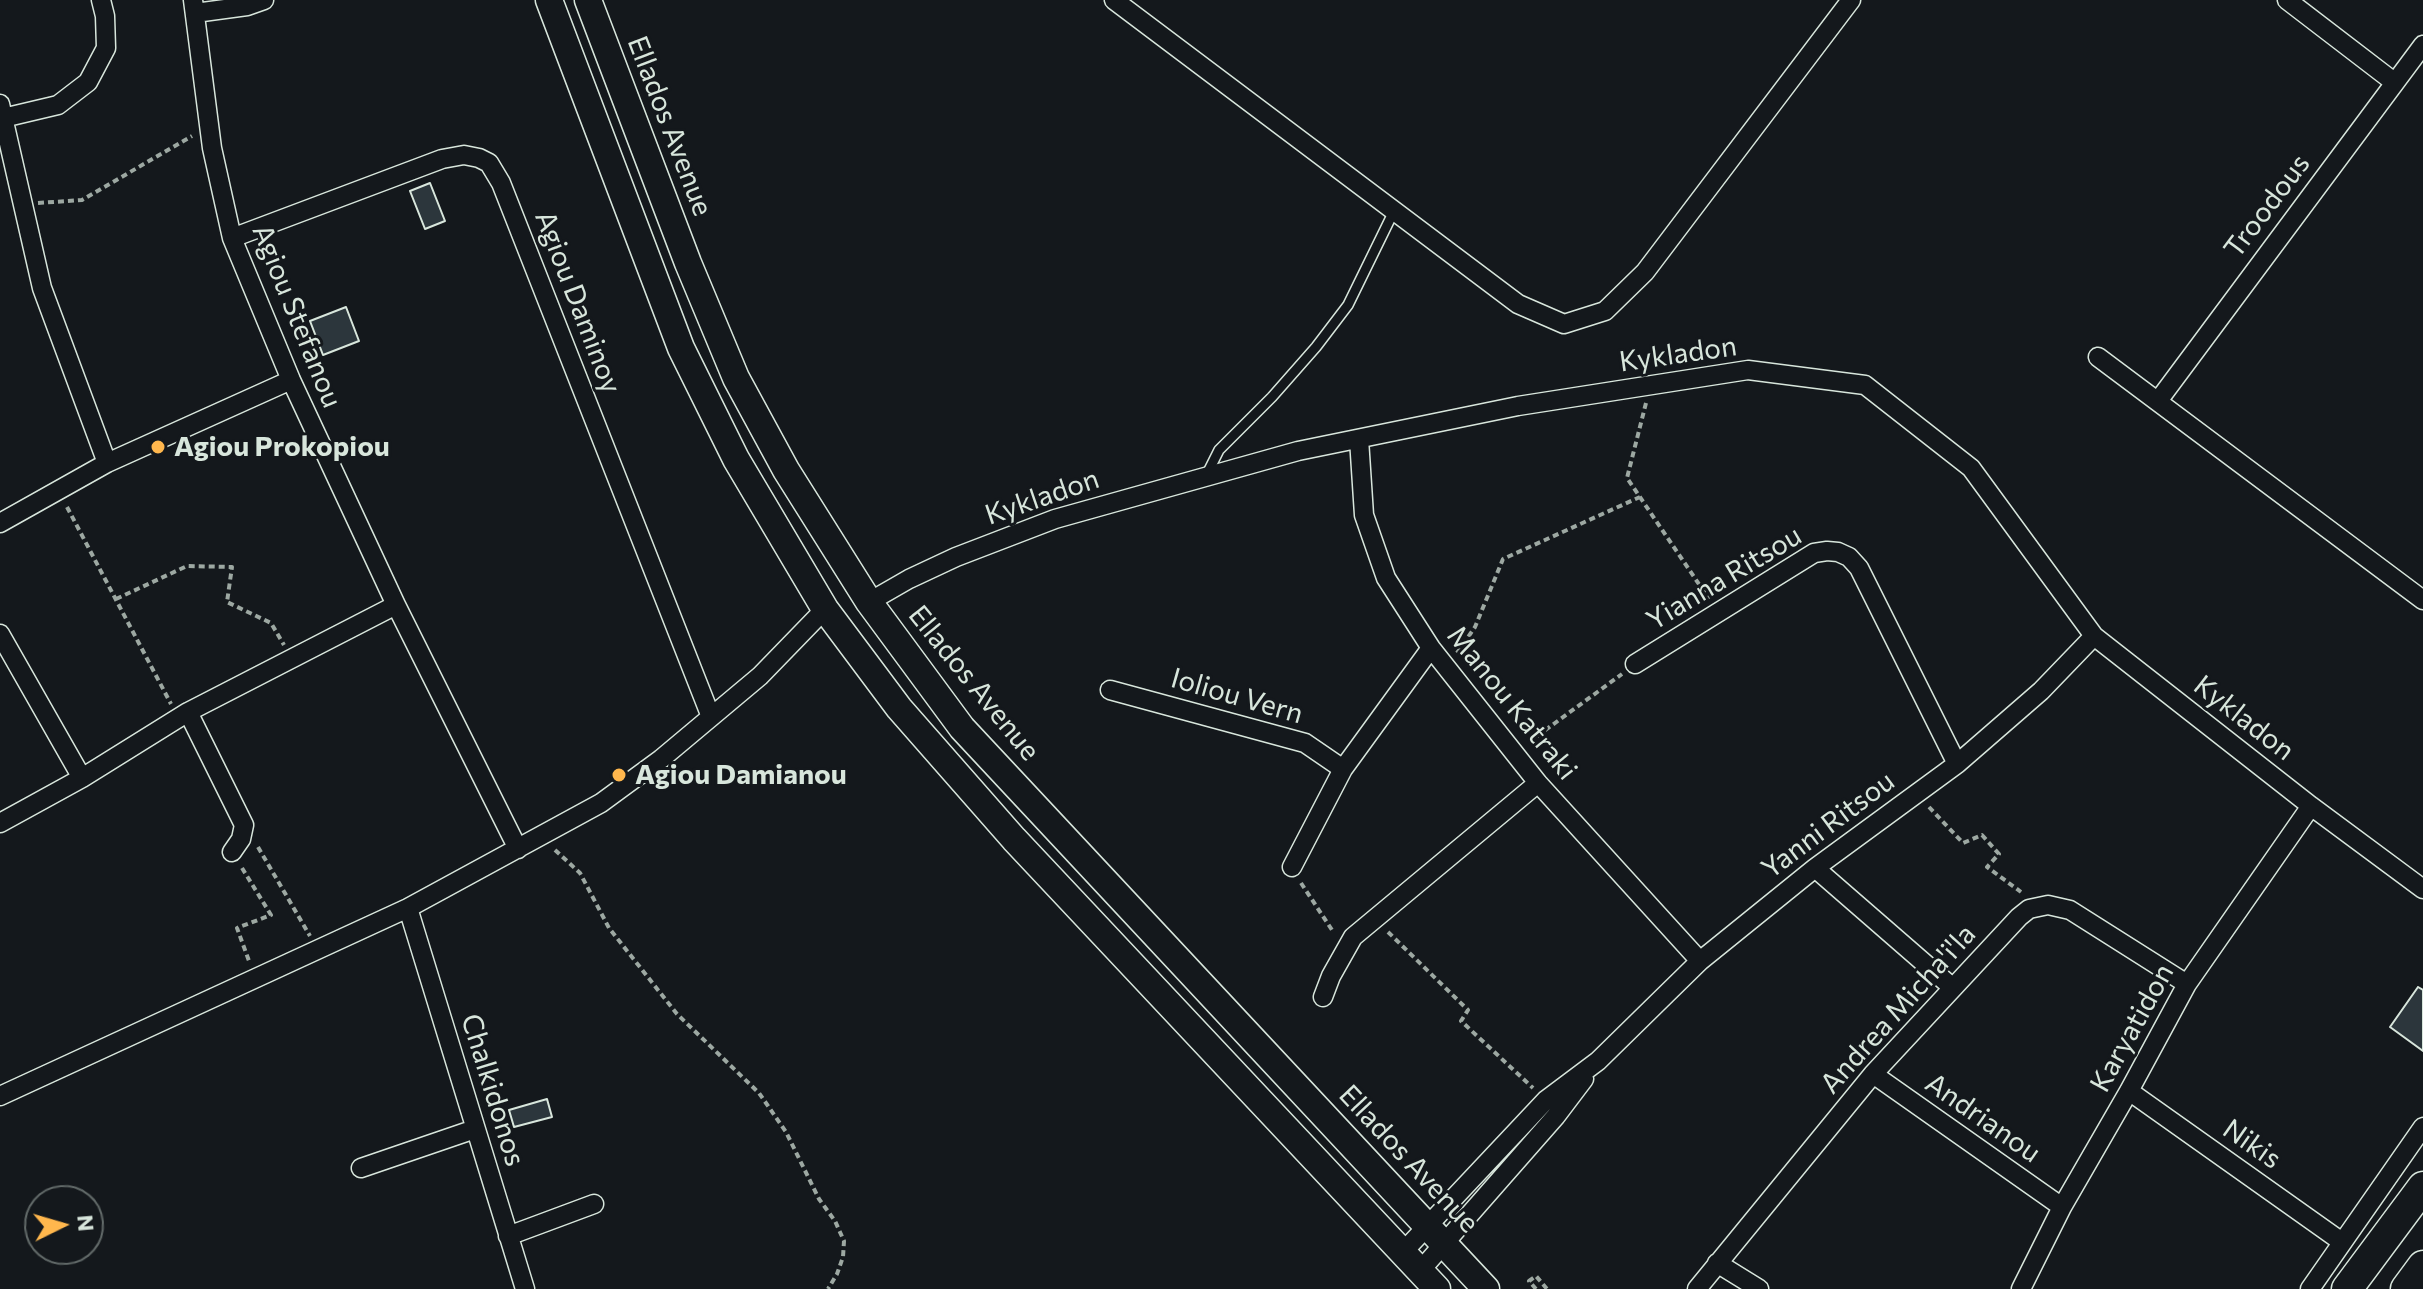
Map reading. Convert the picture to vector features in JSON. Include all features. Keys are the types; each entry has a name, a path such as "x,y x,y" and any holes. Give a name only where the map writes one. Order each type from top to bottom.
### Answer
{"highway":[{"path":"2347,1289 2423,1187"},
{"path":"2406,1289 2423,1266"}],"main road":[{"name":"Ellados Avenue","path":"549,0 681,348 736,459 825,609 899,708 1014,839 1162,970 1436,1235 1486,1289"},
{"name":"Ellados Avenue","path":"588,0 688,263 736,378 786,470 869,602 962,728 1162,970 1420,1271"}],"street":[{"path":"101,0 106,48 88,82 58,105 2,111 42,288 107,463"},
{"path":"194,7 247,6 264,0"},
{"path":"1114,0 1518,304 1564,324 1605,311 1645,272 1851,0"},
{"path":"2287,0 2394,82"},
{"name":"Agiou Stefanou","path":"194,7 209,126 232,238 291,380 396,605 518,849"},
{"name":"Troodous","path":"2158,401 2423,45"},
{"name":"Agiou Daminoy","path":"232,238 442,159 464,155 489,163 501,183 711,717"},
{"path":"2098,357 2423,600"},
{"name":"Kykladon","path":"869,602 956,557 1055,519 1298,451 1518,406 1748,370 1865,385 1971,468 2094,636 2311,806 2423,889"},
{"path":"0,523 107,463 291,380"},
{"name":"Manou Katraki","path":"1359,439 1364,515 1386,578 1431,648 1538,783 1700,961"},
{"name":"Yianna Ritsou","path":"1635,664 1814,553 1838,552 1849,557 1859,568 1957,764"},
{"path":"0,823 82,778 184,715 396,605"},
{"path":"0,1096 408,908 601,803 661,759 760,676 825,609"},
{"path":"0,634 82,778"},
{"name":"Yanni Ritsou","path":"1420,1271 1436,1235 1546,1100 1598,1061 1700,961 1815,868 1957,764 2041,691 2094,636"},
{"path":"1292,867 1343,769 1431,648"},
{"name":"Ioliou Vern","path":"1110,690 1305,743 1343,769"},
{"path":"184,715 244,825 241,839 232,852"},
{"path":"1323,997 1353,937 1538,783"},
{"name":"Karyatidon","path":"2021,1289 2062,1207 2187,984 2311,806"},
{"path":"1815,868 1953,988"},
{"path":"2039,906 2055,905 2070,910 2187,984"},
{"name":"Andrea Micha'i'la","path":"1697,1289 1873,1074 2019,917 2039,906"},
{"name":"Chalkidonos","path":"408,908 525,1289"},
{"name":"Yanni Ritsou","path":"1420,1271 1436,1235 1556,1116 1598,1061"},
{"name":"Andrianou","path":"1873,1074 2062,1207"},
{"name":"Nikis","path":"2129,1091 2342,1242"},
{"path":"2310,1289 2423,1127"},
{"path":"361,1168 475,1129"},
{"path":"508,1236 594,1204"},
{"path":"1717,1263 1759,1289"}],"lane":[{"path":"1206,477 1219,450 1281,387 1348,305 1394,211"}],"path":[{"path":"23,204 82,200 209,126"},
{"path":"1650,385 1627,478 1718,613"},
{"path":"58,490 116,599 184,715"},
{"path":"1447,668 1475,627 1503,559 1640,497"},
{"path":"116,599 187,566 232,567 227,602 271,623 292,659"},
{"path":"1514,753 1635,664"},
{"path":"1917,793 1963,843 1982,835 1999,854 1987,867 2039,906"},
{"path":"244,825 317,949"},
{"path":"541,837 580,873 609,928 677,1014 759,1093 786,1132 844,1241 840,1266 828,1289"},
{"path":"232,852 271,915 237,928 255,978"},
{"path":"1292,867 1345,951"},
{"path":"1375,919 1468,1010 1461,1021 1546,1100"},
{"path":"1536,1289 1529,1281 1536,1276 1547,1289"}],"building":[{"path":"430,183 445,221 425,229 410,191"},
{"path":"346,307 359,341 323,355 310,321"},
{"path":"2418,987 2423,990 2423,1051 2390,1027"},
{"path":"547,1099 552,1117 514,1127 509,1110"}],"place":[{"name":"Agiou Prokopiou","path":"158,447"},
{"name":"Agiou Damianou","path":"619,775"}]}
